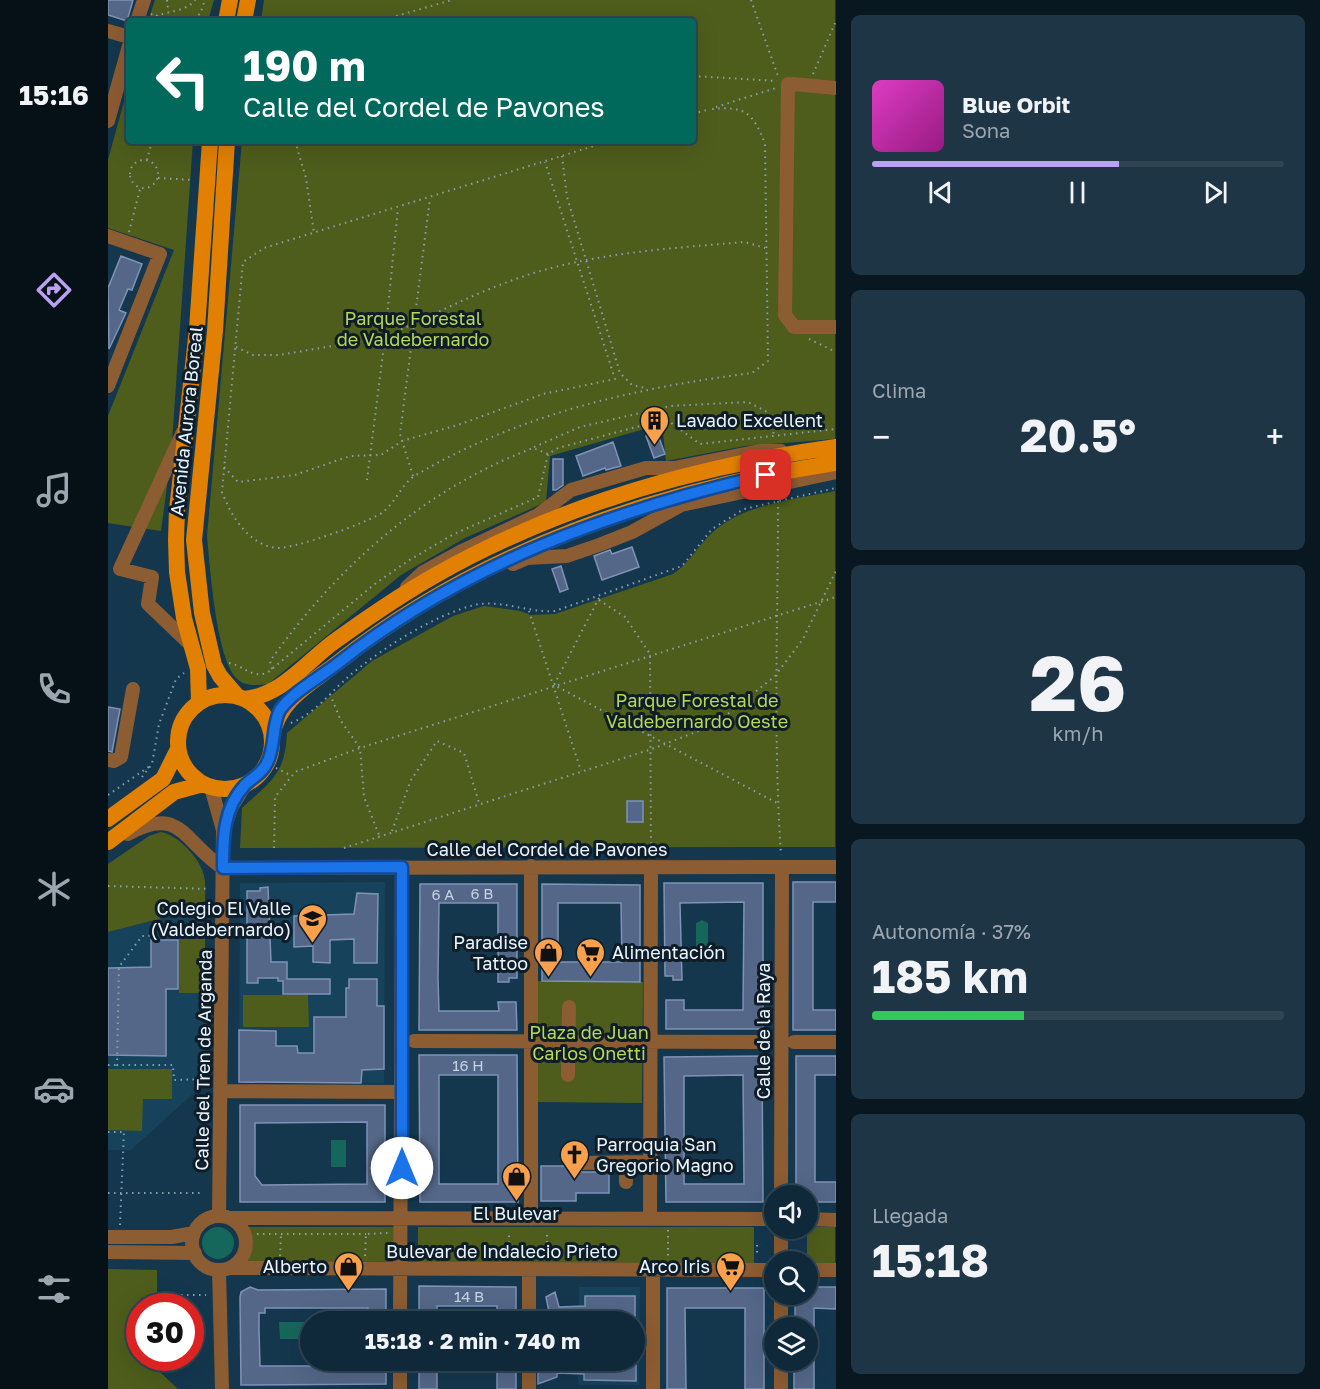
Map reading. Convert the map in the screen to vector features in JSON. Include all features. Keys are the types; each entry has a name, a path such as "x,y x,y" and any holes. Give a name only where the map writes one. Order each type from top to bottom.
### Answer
{"main road":[{"path":"227,18 230,0"},
{"path":"245,18 248,0"},
{"name":"Avenida Aurora Boreal","path":"199,702 198,675 177,572 176,540 186,425 198,329 210,144"},
{"name":"Avenida Aurora Boreal","path":"227,144 215,331 194,540 202,614 214,665 225,684 241,697"},
{"path":"108,819 163,779 178,749 181,723 188,711 199,702 216,695 256,698 275,690 331,645 387,605 499,542 572,511 675,479 810,450 836,447"},
{"path":"108,843 174,792 207,786 229,789 245,785 267,764 275,720 285,703 401,618 513,556 578,529 681,495 766,475 836,463"},
{"path":"241,697 263,714 272,736"},
{"path":"178,749 186,770 207,786"}],"street":[{"path":"138,18 144,0"},
{"path":"108,31 126,36"},
{"path":"108,121 126,57"},
{"path":"836,88 793,84 789,86 784,315 787,324 794,327 836,327"},
{"path":"108,236 160,254 108,386"},
{"path":"186,425 120,569 152,577 148,604 192,646"},
{"path":"401,618 512,564 528,558 567,556 599,545 632,532 681,505 836,472"},
{"path":"108,760 114,761 121,757 133,688"},
{"name":"Calle del Tren de Arganda","path":"223,830 232,806 245,785"},
{"name":"Calle del Tren de Arganda","path":"207,786 223,830 220,1091 224,1217"},
{"path":"108,843 148,824 167,822 181,830 211,861 223,868"},
{"name":"Bulevar de Indalecio Prieto","path":"531,866 531,1219"},
{"path":"400,1311 402,867"},
{"path":"650,1219 651,867"},
{"name":"Calle de la Raya","path":"781,1185 782,867"},
{"name":"Calle del Cordel de Pavones","path":"223,868 836,867"},
{"path":"568,1075 569,1007"},
{"path":"414,1041 761,1042"},
{"path":"794,1042 836,1042"},
{"path":"220,1091 401,1092"},
{"path":"626,1162 626,1182"},
{"path":"582,1163 650,1162"},
{"path":"108,1237 172,1237 194,1233 202,1223 224,1217 240,1227 246,1246 240,1259 224,1269 207,1267 195,1253 194,1233"},
{"name":"Bulevar de Indalecio Prieto","path":"224,1217 764,1219"},
{"path":"818,1220 836,1220"},
{"path":"108,1252 195,1253"},
{"path":"222,1389 224,1269"},
{"name":"Bulevar de Indalecio Prieto","path":"224,1269 764,1270"},
{"path":"529,1269 529,1311"},
{"path":"653,1269 653,1388"},
{"path":"818,1270 836,1270"},
{"path":"400,1371 400,1389"},
{"path":"529,1371 529,1388"},
{"path":"781,1371 781,1389"}],"path":[{"path":"167,0 168,10"},
{"path":"156,16 168,10 188,8 195,0"},
{"path":"193,18 200,14 206,0"},
{"path":"389,18 452,0"},
{"path":"696,76 780,81 751,0"},
{"path":"150,14 162,18"},
{"path":"809,83 836,21"},
{"path":"696,113 789,86"},
{"path":"600,144 264,248 243,262 222,492 228,507 251,536 258,542 277,548 296,546 383,512 413,476 516,425 570,407 647,389 752,374 768,361 765,144 756,121 743,110 732,107 711,109"},
{"path":"147,160 151,144"},
{"path":"296,144 306,178 314,233"},
{"path":"562,156 567,197 588,260 620,373 632,385 647,389"},
{"path":"147,160 157,169 158,178 149,188 140,189 132,183 129,173 137,161 147,160"},
{"path":"224,467 238,482 295,475 350,456 370,457 391,450 402,441 458,425 543,394 615,379 545,162"},
{"path":"158,178 193,180"},
{"path":"128,237 140,189"},
{"path":"413,476 400,434 416,323 424,230 430,197"},
{"path":"367,480 398,207"},
{"path":"236,347 253,356 279,355 385,337 466,300 535,273 577,262 745,242 765,248"},
{"path":"787,324 836,352"},
{"path":"272,669 270,661 288,635 359,556 437,497 484,470 579,427 670,406 748,402 769,413 774,435"},
{"path":"533,448 548,454"},
{"path":"286,725 300,720 382,651 412,633 466,608 494,603 529,611 555,611 599,598 682,566 712,529 744,509 836,488"},
{"path":"778,501 778,613 774,676 777,803 782,867"},
{"path":"344,848 652,749 714,724 774,676 803,639 836,571"},
{"path":"274,848 275,797 295,772 360,748 650,654 836,597"},
{"path":"599,598 625,617 650,654 651,867"},
{"path":"554,686 599,598"},
{"path":"529,611 581,771"},
{"path":"124,790 152,764 159,724 176,680 184,673"},
{"path":"554,686 667,743 777,803"},
{"path":"330,694 340,721 360,748 364,797 380,835"},
{"path":"392,831 411,780 437,741 464,753 480,804"},
{"path":"108,795 152,764"},
{"path":"276,768 292,776"},
{"path":"108,886 212,889"},
{"path":"117,1065 119,968 142,936 211,934"},
{"path":"108,1065 173,1065 174,1080 206,1079"},
{"path":"108,1132 124,1132 120,1228"},
{"path":"108,1193 203,1193"},
{"path":"668,1226 668,1257"},
{"path":"257,1234 388,1233"},
{"path":"280,1256 281,1234"},
{"path":"355,1256 365,1256 366,1234"},
{"path":"509,1235 509,1256"},
{"path":"547,1235 547,1256"},
{"path":"757,1245 758,1257"}],"shaded area":[{"name":"Colegio El Valle (Valdebernardo)","path":"385,882 384,1083 239,1083 240,883"},
{"path":"205,901 206,1082 131,1150 108,1150 108,932 159,919"},
{"path":"702,920 708,923 708,947 696,947 696,923"},
{"path":"331,1140 346,1140 346,1167 331,1167"},
{"path":"218,1227 229,1232 234,1243 229,1254 218,1259 207,1254 202,1243 207,1232"},
{"path":"579,1287 640,1287 640,1311 579,1311"},
{"path":"279,1322 300,1322 300,1339 280,1339"},
{"path":"578,1371 639,1371 639,1385 578,1385"}],"green space":[{"path":"155,0 214,0 209,18 149,18"},
{"name":"Parque Forestal de Valdebernardo","path":"264,0 835,0 835,439 745,446 666,461 662,424 550,456 546,502 465,538 401,575 268,684 256,685 240,682 230,668 219,633 207,536 242,144 696,144 696,18 261,18"},
{"path":"126,94 126,144 193,144 171,456 161,531 108,523 108,416 174,250 108,228 108,160"},
{"name":"Parque Forestal de Valdebernardo Oeste","path":"835,491 835,847 240,848 242,808 275,776 280,768 287,733 372,661 453,616 484,606 520,611 531,615 555,614 673,574 714,531 740,514 788,500"},
{"path":"161,832 174,838 194,855 205,879 205,901 159,919 108,932 108,864 149,836"},
{"path":"179,939 205,939 205,993 179,993"},
{"name":"Plaza de Juan Carlos Onetti","path":"536,981 643,982 642,1103 536,1102"},
{"path":"243,995 308,995 309,1027 243,1027"},
{"path":"108,1069 172,1069 172,1099 143,1099 142,1131 108,1130"},
{"path":"248,1227 396,1227 395,1261 248,1261 253,1244"},
{"path":"418,1227 754,1227 754,1263 418,1262"},
{"path":"818,1227 835,1227 835,1263 818,1263 818,1251 807,1251 807,1239 818,1239"},
{"path":"108,1269 157,1270 157,1293 126,1293 126,1338 124,1338 126,1340 126,1371 159,1371 178,1389 108,1389"}],"building":[{"path":"108,0 133,0 126,21 108,15"},
{"path":"121,256 142,264 132,290 128,289 119,310 126,313 109,349 108,288"},
{"name":"Lavado Excellent","path":"657,432 665,454 654,458 646,436"},
{"path":"613,442 621,466 606,470 605,468 583,476 576,456"},
{"path":"553,459 563,459 563,485 556,490 553,490"},
{"path":"632,547 639,567 602,580 594,556 610,550 612,554"},
{"path":"561,566 568,589 560,592 552,569"},
{"path":"108,707 120,709 112,752 108,751"},
{"path":"627,801 643,801 643,822 627,822"},
{"path":"793,882 836,882 836,902 813,902 813,1010 836,1010 836,1030 793,1030"},
{"path":"664,883 763,883 763,1029 666,1029 666,1000 684,1000 684,1010 743,1010 744,902 680,903 682,980 673,980 673,976 665,976"},
{"path":"420,884 517,884 517,978 509,978 509,982 498,982 498,903 439,903 438,978 439,1011 499,1011 498,1002 516,1002 517,1030 419,1030"},
{"path":"542,884 640,885 640,982 542,981","holes":["558,903 621,903 622,962 558,962"]},
{"path":"268,887 271,962 287,962 287,979 330,979 330,994 283,994 283,981 278,981 278,978 258,978 258,983 247,983 247,891 260,891 260,888"},
{"path":"357,893 378,894 377,963 354,963 354,939 330,940 330,963 313,962 313,946 294,947 294,916 354,914"},
{"path":"151,940 178,940 178,989 166,989 166,1056 108,1055 108,968 151,967"},
{"path":"349,979 377,979 377,1006 384,1006 384,1069 362,1070 361,1083 239,1082 239,1030 276,1031 276,1046 297,1046 298,1053 314,1053 314,1017 346,1017 346,988 349,988"},
{"path":"419,1055 517,1055 518,1202 420,1202","holes":["439,1075 498,1075 498,1184 439,1184"]},
{"path":"762,1056 763,1202 666,1202 664,1057","holes":["743,1075 744,1184 684,1184 684,1076"]},
{"path":"796,1056 836,1056 836,1075 815,1075 815,1182 836,1182 836,1202 818,1202 818,1185 796,1185"},
{"path":"240,1105 385,1105 385,1202 240,1202","holes":["367,1122 367,1184 262,1185 255,1176 255,1123"]},
{"name":"Parroquia San Gregorio Magno","path":"541,1166 574,1166 582,1172 609,1172 609,1193 576,1193 576,1201 541,1201"},
{"path":"419,1286 516,1287 516,1311 497,1311 497,1306 437,1306 437,1311 419,1311"},
{"path":"250,1287 258,1290 386,1289 386,1311 368,1311 368,1308 265,1308 265,1313 259,1313 259,1330 260,1366 300,1366 300,1371 386,1371 386,1384 241,1385 241,1292"},
{"path":"818,1287 836,1287 836,1309 814,1308 814,1317 795,1317 795,1305 818,1305"},
{"path":"667,1288 764,1288 764,1389 745,1389 745,1308 685,1308 686,1389 667,1389"},
{"path":"555,1292 559,1307 585,1306 585,1296 635,1296 635,1311 549,1311 546,1297"},
{"path":"419,1371 437,1371 437,1389 419,1389"},
{"path":"497,1371 516,1371 516,1389 497,1389"},
{"path":"538,1371 636,1371 636,1381 584,1380 584,1374 557,1373 557,1377 538,1384"},
{"path":"794,1371 814,1371 814,1389 794,1389"}],"place":[{"name":"Lavado Excellent","path":"655,446"},
{"name":"Colegio El Valle (Valdebernardo)","path":"312,944"},
{"name":"Paradise Tattoo","path":"549,978"},
{"name":"Alimentación","path":"591,978"},
{"name":"Parroquia San Gregorio Magno","path":"575,1180"},
{"name":"El Bulevar","path":"516,1202"},
{"name":"Alberto","path":"348,1292"},
{"name":"Arco Iris","path":"731,1292"}],"route":[{"path":"402,1168 402,867 223,868 223,830 232,806 245,785 252,781 267,764 275,720 280,710 285,703 346,656 401,618 513,556 578,529 681,495 766,475"}]}
